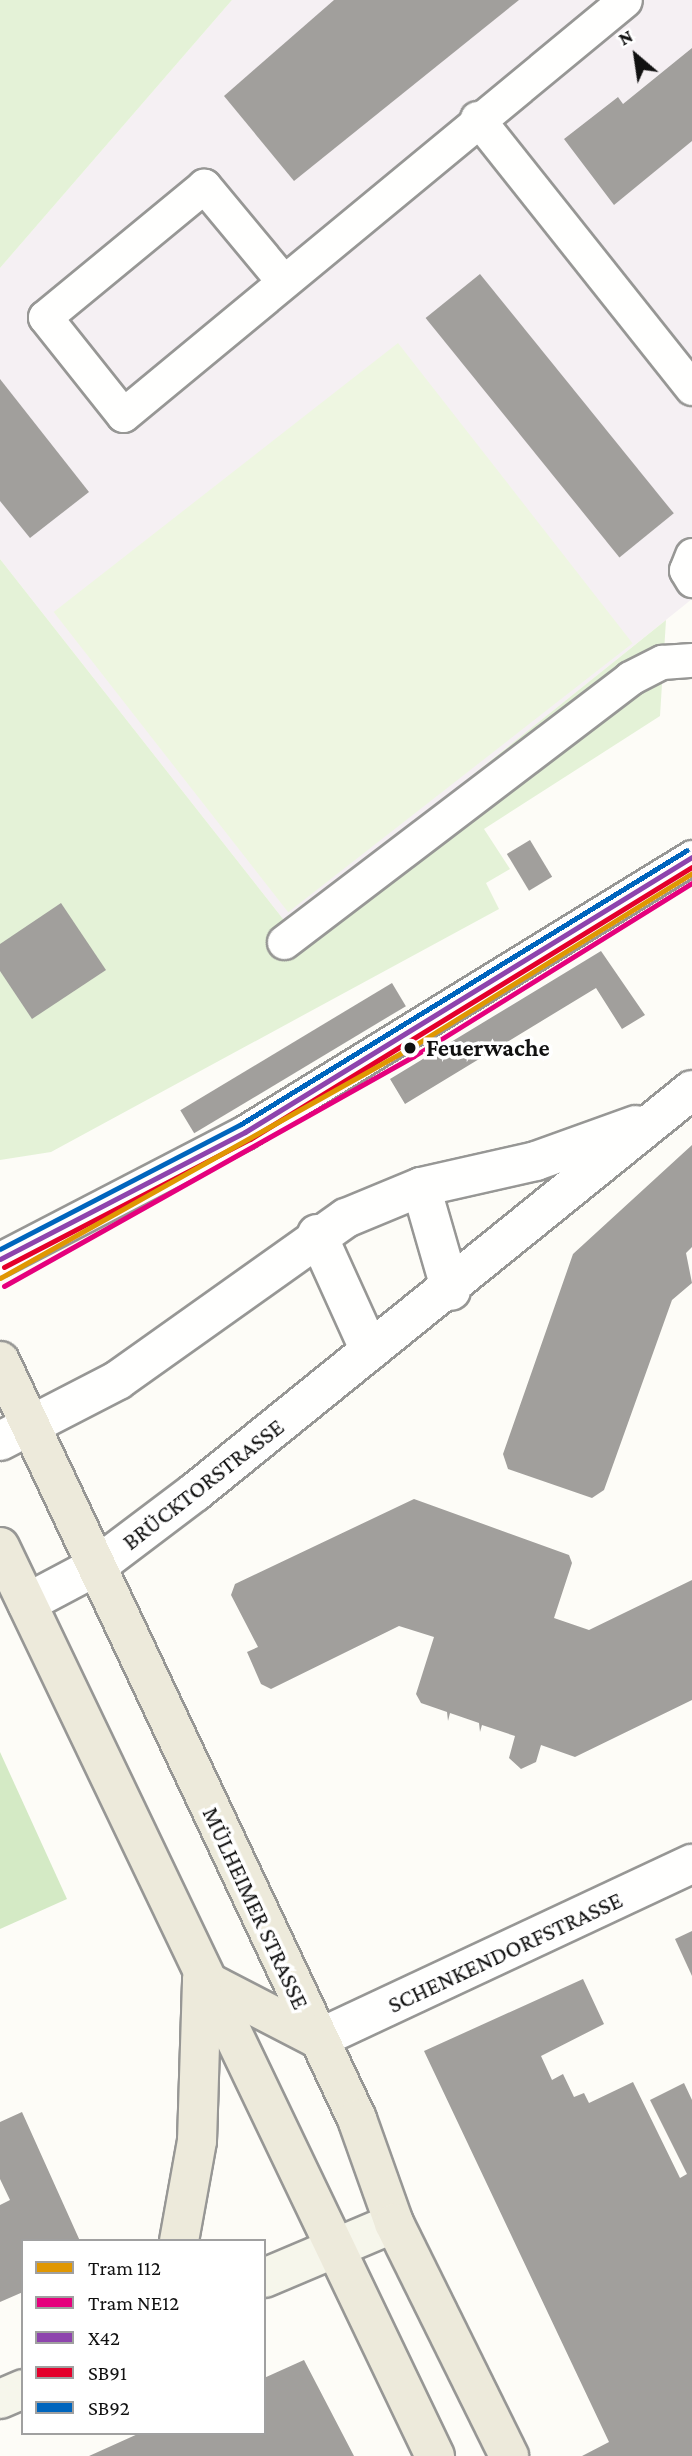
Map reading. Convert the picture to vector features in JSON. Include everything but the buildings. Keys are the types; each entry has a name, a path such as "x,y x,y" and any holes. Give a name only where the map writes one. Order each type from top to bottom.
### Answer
{"main road":[{"name":"MÜLHEIMER STRASSE","path":"0,1362 15,1433 97,1566 358,2119 394,2223 509,2456"},
{"path":"0,1547 202,1979 435,2456"},
{"path":"202,1979 318,2039"},
{"path":"179,2239 197,2141 195,2059 202,1979"}],"street":[{"name":"BRÜCKTORSTRASSE","path":"27,1603 97,1566 370,1351 451,1291 692,1090"},
{"name":"BRÜCKTORSTRASSE","path":"15,1433 118,1380 317,1234 421,1187 536,1161 654,1119"},
{"path":"421,1187 451,1291"},
{"path":"317,1234 370,1351"},
{"name":"SCHENKENDORFSTRASSE","path":"318,2039 692,1864"},
{"path":"266,2277 331,2246 394,2223"},
{"path":"0,2399 21,2390"}],"lane":[{"path":"283,281 204,186 45,317 123,415 283,281 477,118 625,0"},
{"path":"477,118 692,388"},
{"path":"692,555 685,570 692,580"},
{"path":"284,942 365,887 630,678 662,662 692,660"},
{"path":"0,1259 245,1132 692,857"}],"shaded area":[{"path":"232,0 692,0 692,599 287,924 0,559 0,268"}],"green space":[{"path":"0,0 232,0 0,268"},
{"path":"398,343 633,643 288,912 54,612"},
{"path":"0,559 287,924 666,620 660,716 484,829 510,869 486,883 499,909 51,1152 0,1160"},
{"path":"0,1752 67,1899 0,1929"}],"tram line":[{"name":"112","path":"0,1278 410,1048 692,873"},
{"name":"NE12","path":"4,1286 414,1056 692,883"}],"transit line":[{"name":"SB92","path":"0,1249 241,1124 687,850"},
{"name":"X42","path":"0,1259 245,1132 692,857"},
{"name":"SB91","path":"4,1267 250,1139 692,867"}],"place":[{"name":"Feuerwache","path":"410,1048"}]}
